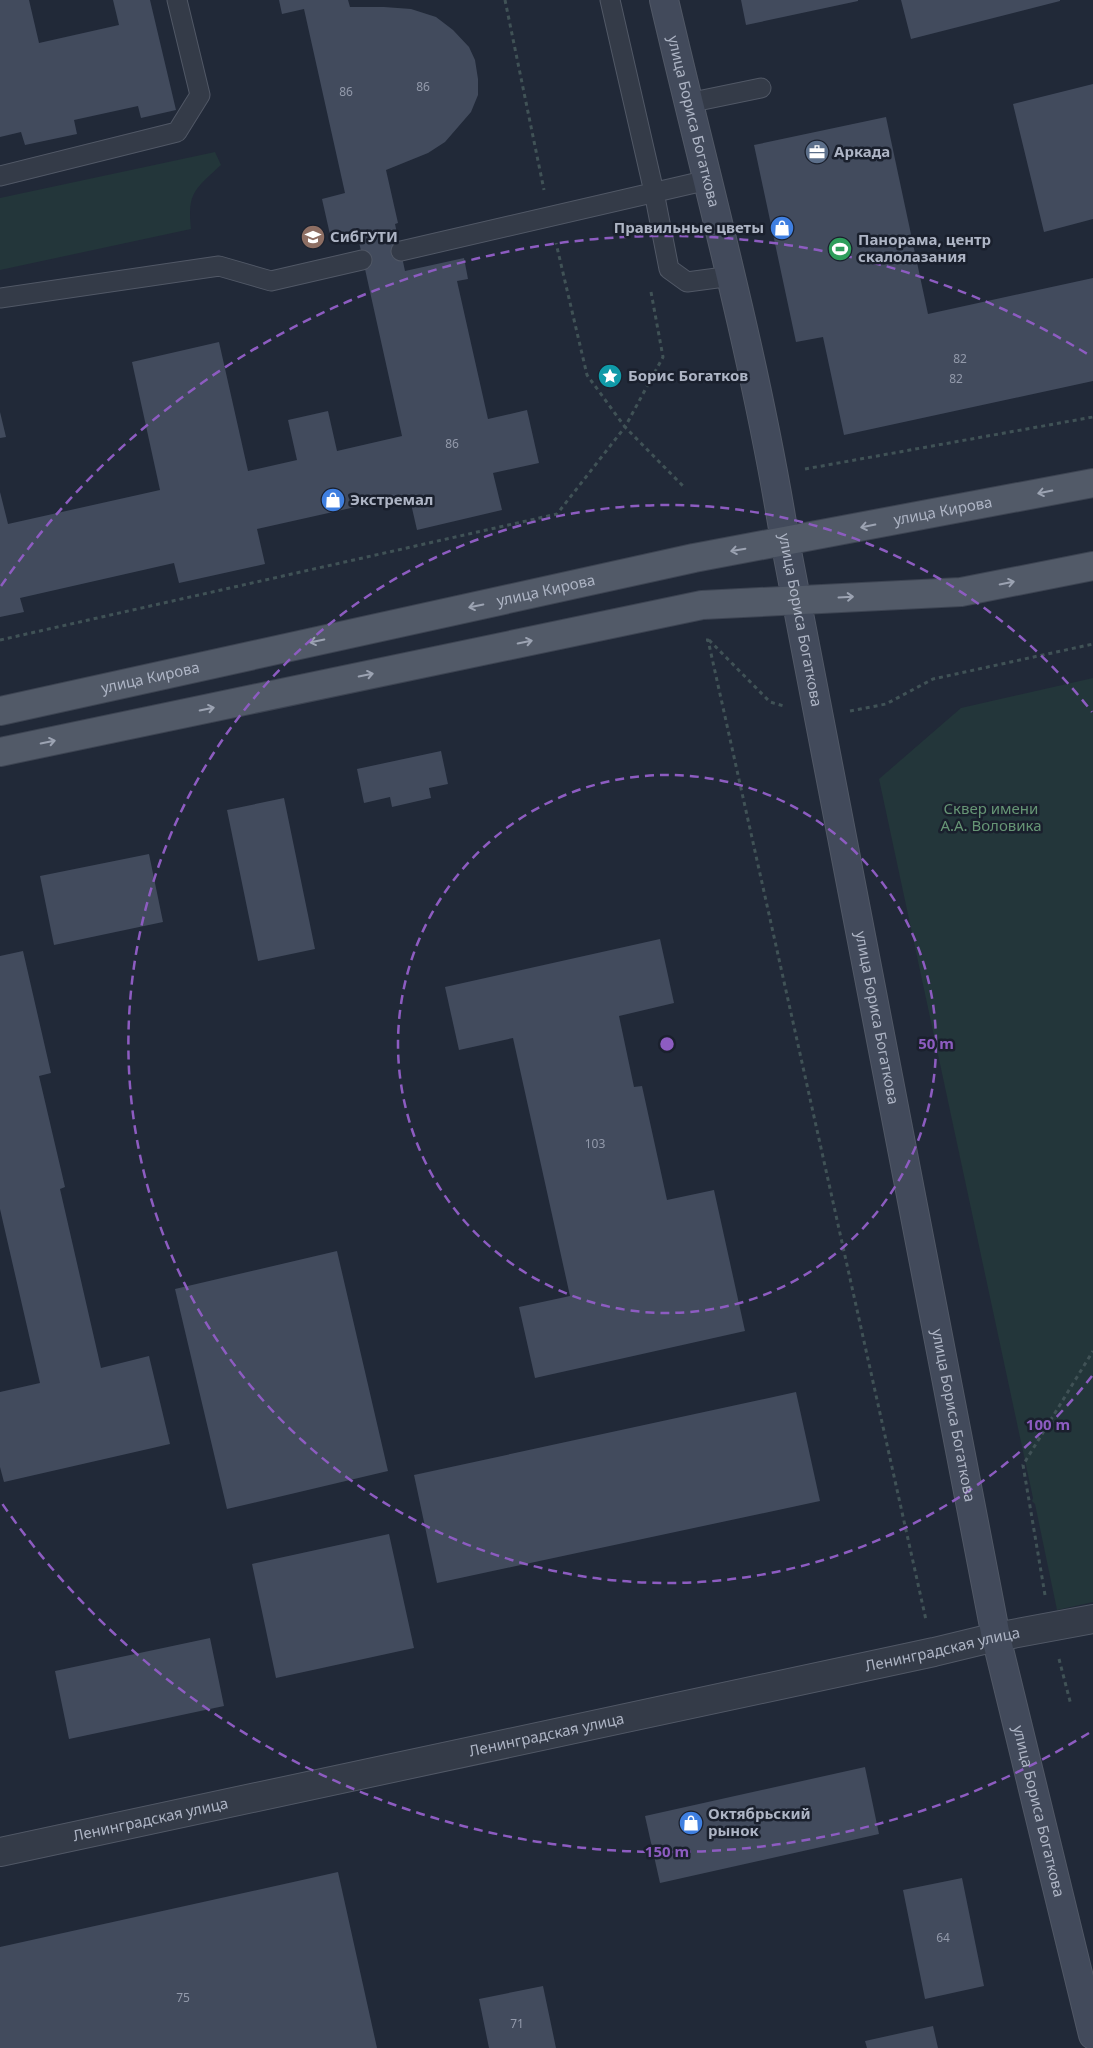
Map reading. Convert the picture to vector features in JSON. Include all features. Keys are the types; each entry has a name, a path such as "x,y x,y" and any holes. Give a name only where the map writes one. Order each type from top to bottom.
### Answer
{"main road":[{"name":"улица Бориса Богаткова","path":"664,0 688,104 732,276 775,477 996,1637 1093,2035"},
{"name":"улица Кирова","path":"0,711 694,558 1093,483"},
{"path":"0,752 702,605 961,592 1093,566"}],"street":[{"name":"Ленинградская улица","path":"0,1852 934,1652 996,1637 1093,1619"}],"lane":[{"path":"0,176 177,132 200,95 177,0"},
{"path":"610,0 670,268 687,282 732,276"},
{"path":"688,104 761,88"},
{"path":"401,251 708,180"},
{"path":"0,298 219,266 271,281 362,260"}],"path":[{"path":"0,640 557,514 625,427 663,357"},
{"path":"587,375 625,427 683,486"},
{"path":"805,470 1093,417"},
{"path":"708,640 770,702 820,717 886,704 933,679 1093,644"},
{"path":"699,642 708,640"},
{"path":"708,640 934,1652"},
{"path":"1071,1705 1051,1628 1023,1465 1093,1352"}],"green space":[{"path":"215,152 221,165 195,192 190,207 191,229 0,270 0,198"},
{"name":"Cквер имени А.А. Воловика","path":"1093,678 1093,1602 1057,1610 1035,1504 1032,1501 1033,1498 879,779 961,708"}],"building":[{"path":"0,0 29,0 39,43 119,25 113,0 150,0 176,110 141,118 138,106 74,120 77,134 25,145 21,132 0,137"},
{"path":"279,0 348,0 350,7 411,9 436,17 453,30 469,47 475,60 478,79 478,95 471,112 445,142 428,153 386,170 398,223 395,224 405,271 464,258 468,279 457,281 488,419 527,410 539,463 493,473 502,510 417,530 409,495 257,529 265,564 179,583 174,563 20,598 24,612 0,617 0,492 8,524 160,490 132,362 219,342 248,471 297,460 288,420 328,411 337,451 402,436 357,233 331,239 322,199 345,193 304,9 282,14"},
{"path":"741,0 858,0 858,1 746,25"},
{"path":"901,0 1060,0 1060,1 911,39"},
{"path":"1093,84 1093,219 1044,232 1013,104"},
{"path":"886,117 928,314 1093,278 1093,381 844,435 823,337 796,342 754,145"},
{"path":"0,412 6,437 0,438"},
{"path":"441,751 448,784 429,788 431,798 392,807 390,797 364,803 357,769"},
{"path":"284,798 315,949 258,961 227,810"},
{"path":"149,854 163,922 54,945 40,876"},
{"path":"660,939 674,1003 619,1016 634,1087 642,1086 667,1200 714,1190 745,1331 535,1378 519,1307 570,1296 513,1038 459,1050 445,987"},
{"path":"23,951 51,1073 39,1076 65,1187 60,1189 101,1368 149,1356 170,1444 4,1482 0,1467 0,1392 40,1383 0,1209 0,956"},
{"path":"337,1251 388,1471 227,1509 175,1289"},
{"path":"796,1392 820,1501 437,1583 414,1475"},
{"path":"389,1534 414,1648 276,1678 252,1564"},
{"path":"210,1638 224,1706 69,1739 55,1671"},
{"path":"865,1767 879,1834 660,1883 645,1816"},
{"path":"338,1872 377,2048 0,2048 0,1947"},
{"path":"962,1878 984,1986 925,1999 903,1890"},
{"path":"543,1986 556,2048 489,2048 479,1999"},
{"path":"933,2026 938,2048 867,2048 865,2041"}],"place":[{"name":"Аркада","path":"817,152"},
{"name":"Правильные цветы","path":"782,228"},
{"name":"СибГУТИ","path":"313,237"},
{"name":"Панорама, центр скалолазания","path":"840,249"},
{"name":"Борис Богатков","path":"610,376"},
{"name":"Экстремал","path":"333,500"},
{"name":"Октябрьский рынок","path":"691,1823"}]}
